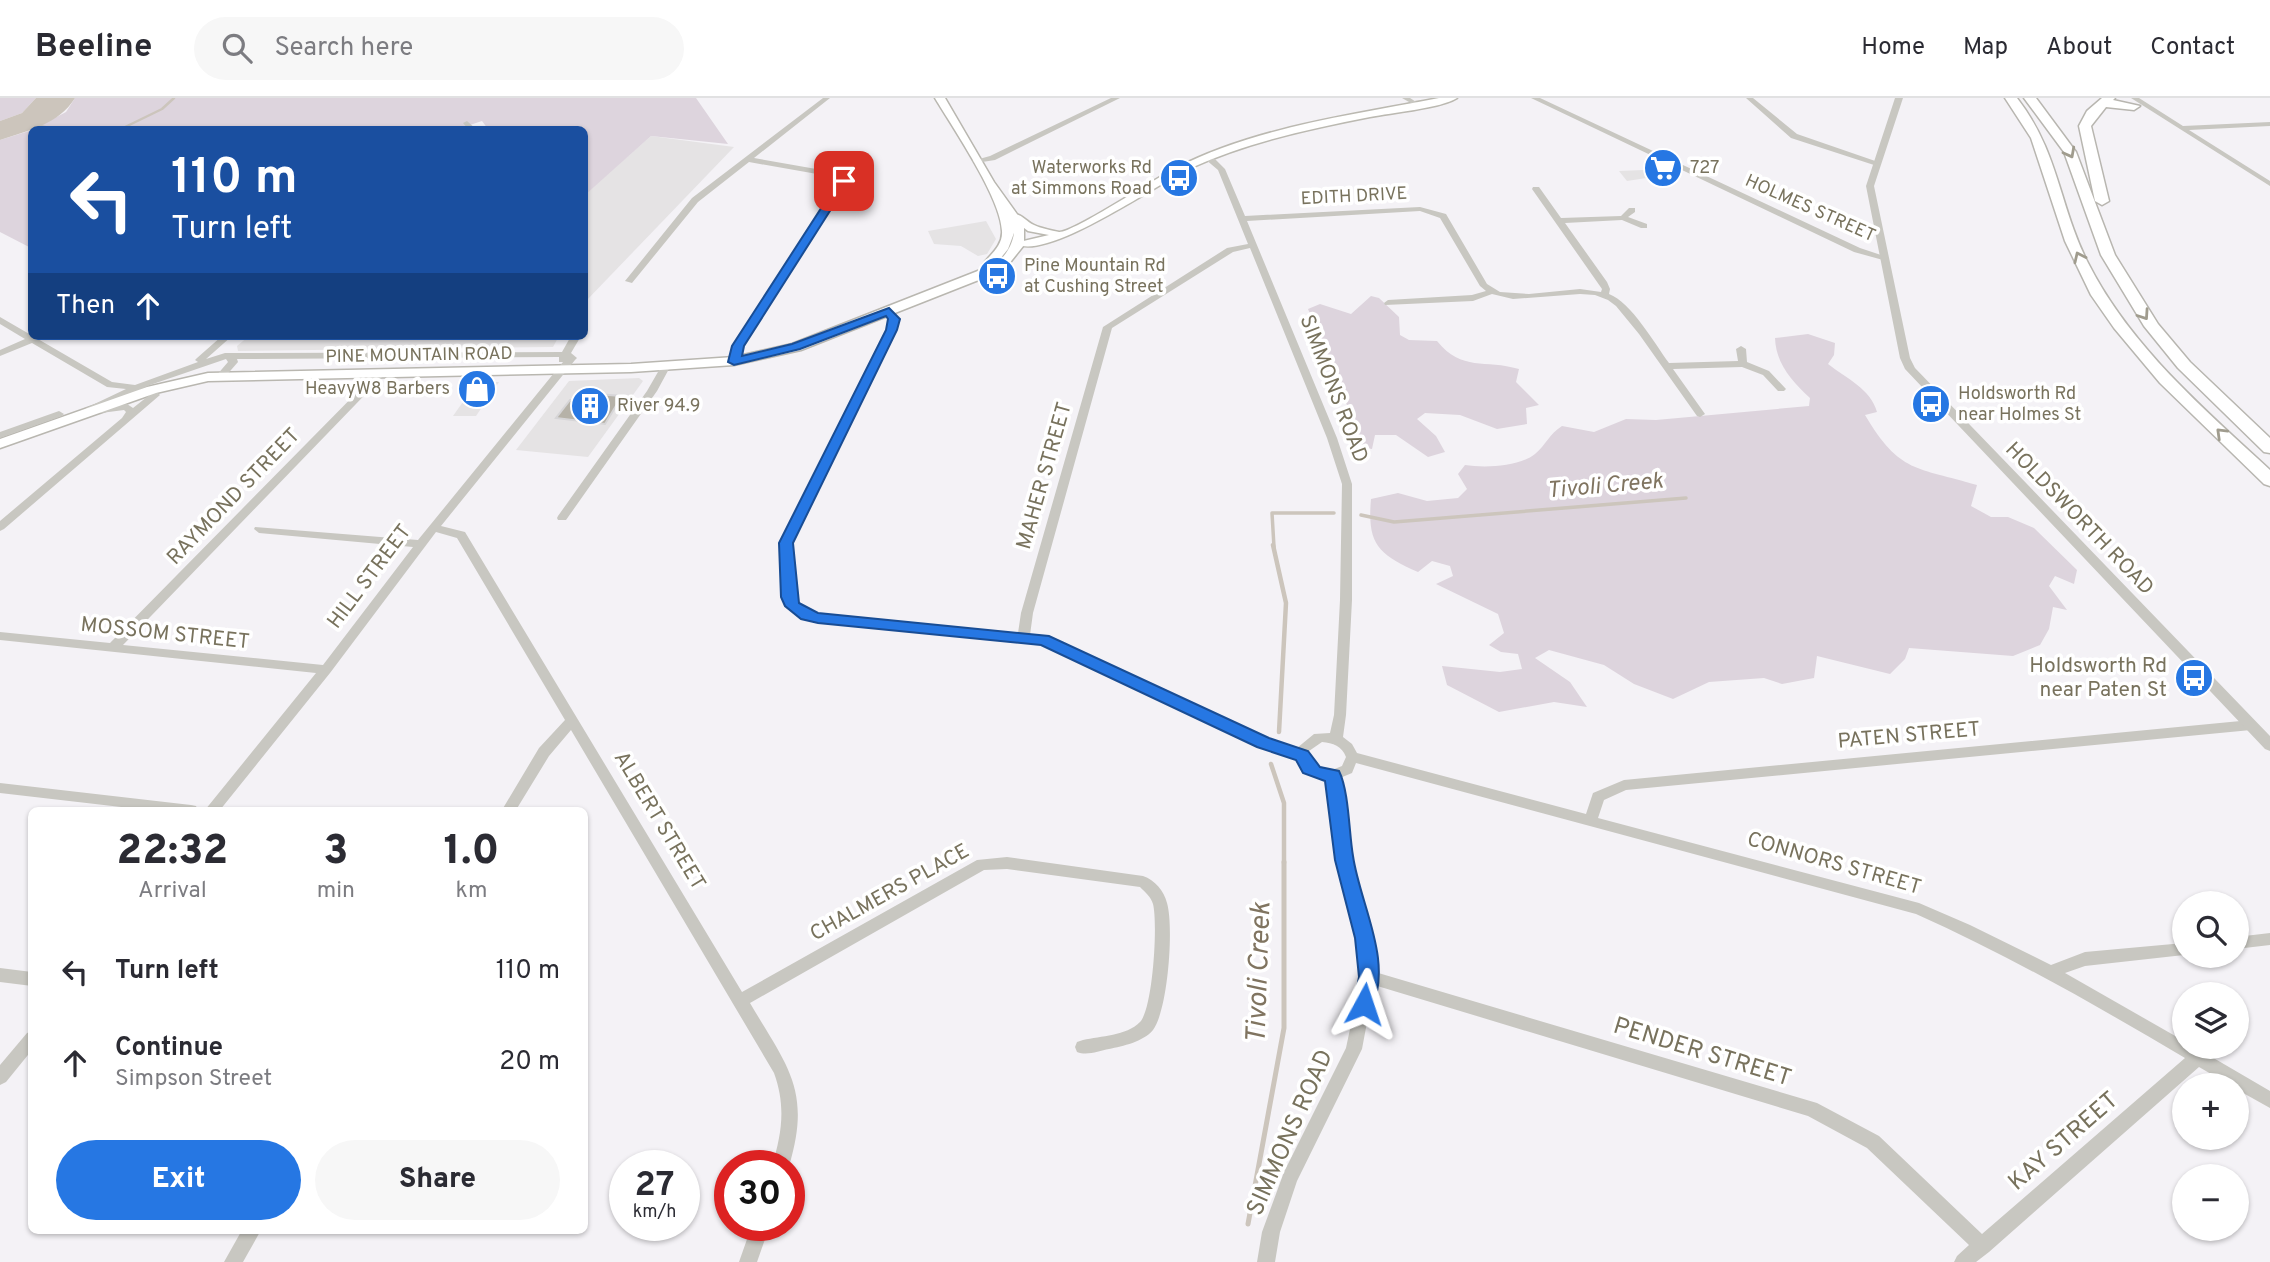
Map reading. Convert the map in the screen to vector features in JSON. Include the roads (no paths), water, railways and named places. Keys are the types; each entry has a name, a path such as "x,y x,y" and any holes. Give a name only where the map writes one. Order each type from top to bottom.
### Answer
{"highway":[{"path":"2011,98 2030,122 2045,150 2073,244 2106,305 2171,385 2270,480"},
{"path":"2029,98 2070,152 2102,241 2117,273 2152,326 2184,365 2270,448"},
{"path":"2102,241 2110,235 2085,126 2091,114 2107,100 2134,102"}],"main road":[{"path":"940,98 989,183 1006,222 1006,240 1056,238 1208,157 1286,133 1452,98"},
{"path":"989,183 1015,216 1034,230 1052,232"},
{"path":"1015,216 1020,240"},
{"path":"1020,240 1074,228"},
{"name":"PINE MOUNTAIN ROAD","path":"968,282 995,258 1006,240"},
{"name":"PINE MOUNTAIN ROAD","path":"0,444 168,385 220,376 562,370 734,362 796,347 968,282 1000,267 1020,240"}],"street":[{"path":"629,281 695,200 827,98"},
{"path":"976,161 992,158 1117,98"},
{"path":"1405,98 1418,105"},
{"name":"HOLMES STREET","path":"1534,98 1857,250 1883,257"},
{"path":"1749,98 1794,136 1877,163"},
{"name":"HOLDSWORTH ROAD","path":"1899,98 1877,163 1870,194 1905,358 1913,373 2270,745"},
{"path":"2134,102 2270,184"},
{"path":"467,123 470,126"},
{"path":"2179,127 2270,124"},
{"name":"SIMMONS ROAD","path":"1208,157 1220,166 1332,438 1347,484 1346,600 1340,715 1336,738"},
{"path":"734,362 738,347 843,184 843,179 747,159"},
{"path":"1536,189 1603,282 1604,295"},
{"name":"EDITH DRIVE","path":"1242,219 1420,209 1434,211 1443,216 1484,286 1491,292"},
{"path":"1623,218 1632,210"},
{"path":"1559,222 1623,218 1644,226"},
{"name":"MAHER STREET","path":"1024,636 1027,613 1108,327 1233,248 1253,245"},
{"path":"1388,303 1473,298 1491,292 1510,296 1604,295 1618,303 1700,414"},
{"path":"889,311 894,319 892,330 786,543 789,597 793,606 806,615 818,618 1024,636 1043,640 1263,743 1302,755 1309,768 1316,773 1333,775 1348,769 1352,757 1348,746 1336,738 1312,740 1306,744 1302,755"},
{"path":"0,320 28,336"},
{"path":"0,353 31,340"},
{"path":"35,340 110,384 137,386"},
{"path":"200,362 201,358 224,340"},
{"path":"562,370 560,363 574,340"},
{"path":"219,344 217,350 230,358 220,376"},
{"path":"1741,349 1743,364"},
{"path":"566,355 579,357 591,369"},
{"name":"PINE MOUNTAIN ROAD","path":"76,416 137,386 200,362 230,358 566,355"},
{"path":"1665,366 1743,364 1766,373 1781,389"},
{"path":"562,518 652,391 665,367"},
{"name":"HILL STREET","path":"214,807 562,370"},
{"name":"RAYMOND STREET","path":"114,647 381,373"},
{"path":"102,403 110,395 110,384"},
{"path":"0,527 155,396"},
{"path":"76,416 122,406 131,410 127,419"},
{"path":"0,435 59,414"},
{"name":"ALBERT STREET","path":"434,528 461,535 781,1070 792,1099 791,1133 785,1150"},
{"path":"259,529 421,544"},
{"name":"MOSSOM STREET","path":"0,636 326,670"},
{"path":"511,807 544,752 572,720"},
{"name":"PATEN STREET","path":"1591,819 1598,797 1624,785 2251,725"},
{"name":"CONNORS STREET","path":"1352,757 1919,909 1977,933 2051,972 2172,1043"},
{"name":"SIMMONS ROAD","path":"1266,1262 1271,1232 1290,1178 1354,1049 1368,977 1365,938 1344,860 1333,775"},
{"path":"0,788 165,807"},
{"name":"CHALMERS PLACE","path":"740,1001 982,864 1007,863 1143,882 1152,888 1161,905 1153,1014 1142,1030 1130,1036 1083,1047"},
{"path":"2249,941 2270,939"},
{"path":"2051,972 2085,959 2172,949"},
{"path":"0,975 28,978"},
{"name":"PENDER STREET","path":"1368,977 1811,1109 1872,1142 1983,1245"},
{"path":"0,1077 28,1043"},
{"name":"KAY STREET","path":"1963,1262 2196,1059"},
{"name":"CONNORS STREET","path":"2199,1059 2270,1100"},
{"path":"233,1262 250,1234"},
{"path":"748,1262 755,1241"}],"waterway":[{"path":"127,126 162,109 174,98"},
{"name":"Tivoli Creek","path":"1361,515 1394,522 1686,498"},
{"name":"Tivoli Creek","path":"1274,547 1272,513 1334,513"},
{"name":"Tivoli Creek","path":"1273,545 1286,603 1279,732"},
{"name":"Tivoli Creek","path":"1248,1224 1284,1028 1284,803 1271,764"}],"place":[{"name":"727","path":"1663,168"},
{"name":"Waterworks Rd at Simmons Road","path":"1179,178"},
{"name":"Pine Mountain Rd at Cushing Street","path":"997,276"},
{"name":"HeavyW8 Barbers","path":"477,389"},
{"name":"Holdsworth Rd near Holmes St","path":"1931,404"},
{"name":"River 94.9","path":"590,406"},
{"name":"Holdsworth Rd near Paten St","path":"2194,678"}]}
